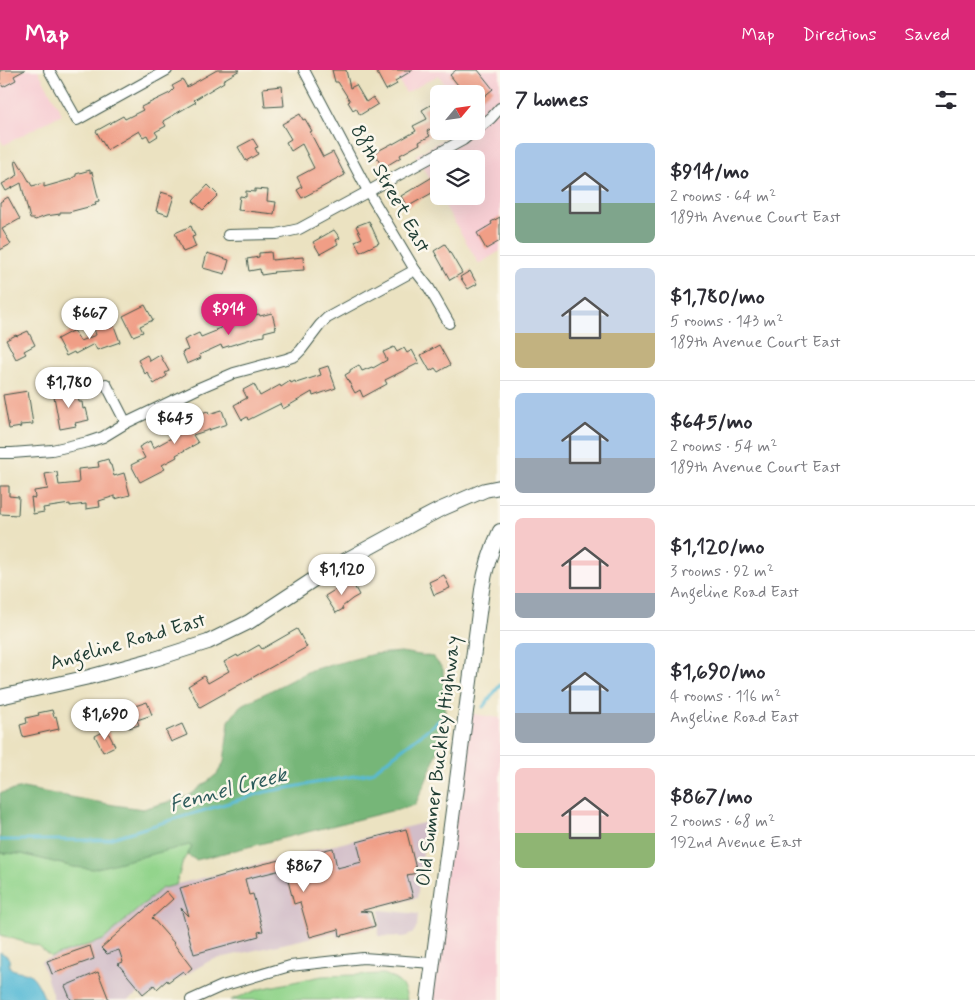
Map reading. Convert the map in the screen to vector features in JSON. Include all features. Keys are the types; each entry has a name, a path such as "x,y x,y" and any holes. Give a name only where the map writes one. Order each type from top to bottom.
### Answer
{"street":[{"path":"49,70 77,120 167,70"},
{"name":"88th Street East","path":"304,70 368,191 449,323"},
{"path":"485,122 500,108"},
{"path":"228,235 277,234 300,228 463,140"},
{"path":"0,453 67,448 88,442 103,437 126,423 234,373 295,356 327,318 415,270"},
{"path":"106,384 126,423"},
{"name":"Angeline Road East","path":"0,697 155,659 208,642 249,622 328,570 414,523 485,490 500,487"},
{"name":"Old Sumner Buckley Highway","path":"428,1000 484,572 500,531"},
{"path":"191,1000 222,986 290,966 363,958 432,963"}],"shaded area":[{"path":"0,70 38,70 62,114 4,145 0,139"},
{"path":"393,70 500,70 500,251 479,264 444,205 485,205 485,150 430,150 430,179 416,155 442,140 485,140 485,85 445,85 439,75 406,93"},
{"path":"466,713 500,718 500,1000 428,1000"},
{"path":"427,822 417,898 373,908 377,927 337,937 336,932 211,960 144,999 139,993 128,1000 54,1000 41,961 103,940 162,888"},
{"path":"380,910 418,914 415,930 412,934 404,937 378,936"}],"green space":[{"path":"401,652 433,657 443,669 446,730 415,805 196,860 187,855 192,847 189,845 93,869 74,867 22,854 0,853 0,793 23,788 143,809 189,796 217,774 224,762 229,721 240,706 311,670 374,654"},
{"path":"189,845 192,847 183,861 176,885 162,888 103,940 51,957 38,946 0,935 0,853 22,854 74,867"},
{"path":"384,974 403,986 407,1000 231,1000 260,989 322,976"}],"water":[{"path":"0,952 8,957 9,965 12,969 28,973 34,978 45,1000 0,1000"}],"building":[{"path":"0,70 25,70 14,76 16,80 3,87 0,82"},
{"path":"217,70 240,70 194,100 196,102 163,121 166,126 155,132 158,136 150,141 147,135 143,137 139,131 107,150 96,131 123,116 125,119 143,110 141,107 170,93 174,89 172,86 183,80 187,87"},
{"path":"332,70 346,70 350,88 356,85 366,102 373,97 378,104 360,115 356,108 353,110 348,102 350,101 338,82 335,82"},
{"path":"382,70 413,70 395,81 397,84 386,90 377,73"},
{"path":"456,70 478,70 493,89 485,96 485,85 458,85 450,75"},
{"path":"282,86 284,106 265,107 263,88"},
{"path":"430,105 430,129 427,131 430,136 383,168 374,153 416,131 413,126 427,119 422,110"},
{"path":"300,114 312,131 310,132 323,157 333,152 345,175 302,198 297,190 302,187 297,177 314,168 302,144 291,151 286,142 291,139 282,124"},
{"path":"253,139 258,147 255,148 258,154 246,161 238,147"},
{"path":"17,160 32,186 44,183 44,187 72,179 76,174 90,170 99,201 95,202 96,205 69,212 60,212 60,214 35,220 30,219 21,183 6,191 2,184 18,175 15,161"},
{"path":"430,178 430,194 407,207 401,196"},
{"path":"208,185 218,195 203,210 193,201"},
{"path":"255,189 268,190 267,201 276,202 274,214 238,210 240,196 246,197 246,191 255,192"},
{"path":"161,192 174,196 168,215 156,211"},
{"path":"8,197 20,219 2,229 11,244 0,250 0,202"},
{"path":"500,217 500,241 486,249 477,233"},
{"path":"369,221 379,243 360,252 355,241 362,238 356,226"},
{"path":"191,226 195,236 192,237 196,247 183,252 175,233"},
{"path":"334,230 340,238 336,240 338,244 320,254 313,242"},
{"path":"445,244 462,273 450,280 434,251"},
{"path":"271,252 272,260 303,257 304,270 273,272 261,275 260,269 249,271 247,259 259,257 259,253"},
{"path":"207,253 229,260 225,274 203,268"},
{"path":"470,271 477,284 468,289 460,277"},
{"path":"145,305 153,320 140,326 143,332 133,336 123,316"},
{"path":"272,313 276,329 264,332 264,336 222,348 221,345 199,355 201,358 187,364 182,352 188,350 184,340 199,333 201,337 248,317"},
{"path":"107,321 110,328 114,326 120,342 97,350 94,344 75,354 74,352 66,356 57,339 74,330 80,341 96,335 93,326"},
{"path":"28,331 35,345 24,351 26,354 16,359 6,340"},
{"path":"439,345 450,365 438,372 435,368 430,371 421,355"},
{"path":"394,347 397,352 404,348 407,353 412,350 419,363 385,380 387,384 363,397 360,390 355,393 345,375 359,365 362,371 373,368 387,360 383,352"},
{"path":"147,355 150,361 160,355 169,371 165,373 167,376 154,384 147,372 145,374 138,360"},
{"path":"328,366 336,388 313,396 312,392 283,409 280,404 248,420 247,417 242,420 234,405 247,398 243,390 254,384 260,396 290,381 291,383 295,381 296,383 321,375 319,369"},
{"path":"70,388 72,398 78,397 79,402 82,402 83,409 86,408 89,420 75,423 76,426 60,429 53,391"},
{"path":"28,391 33,424 20,425 21,427 9,429 3,395"},
{"path":"222,410 227,424 193,435 198,443 162,465 165,469 140,482 131,465 145,458 139,447 150,441 153,448 197,424 194,415 208,411 209,414"},
{"path":"108,459 114,476 124,473 130,495 115,499 115,496 99,501 100,507 86,509 86,504 70,506 70,504 43,508 44,512 33,514 31,497 35,498 34,491 48,489 45,474 57,472 59,485 79,483 78,469 99,467 98,462"},
{"path":"0,486 9,486 9,496 19,497 18,515 0,514"},
{"path":"444,575 450,588 434,595 429,582"},
{"path":"351,580 359,595 336,613 325,596"},
{"path":"297,629 307,647 200,707 188,686 204,676 208,683 229,671 224,662 237,655 238,657 259,645 262,649"},
{"path":"147,702 152,715 137,720 139,725 129,728 127,723 121,725 117,712"},
{"path":"52,710 54,717 56,716 59,729 23,737 20,725 27,723 26,718"},
{"path":"182,724 187,735 171,742 166,731"},
{"path":"107,730 115,746 103,752 95,736"},
{"path":"406,829 417,873 407,875 413,897 360,911 371,912 375,926 340,936 339,929 310,937 300,902 294,904 285,869 245,879 249,895 253,894 263,931 258,932 259,936 194,954 181,908 189,916 180,888 263,864 333,848 337,868 362,862 357,842"},
{"path":"166,891 173,899 152,918 174,943 192,968 185,974 183,971 168,982 167,980 157,989 154,985 143,994 118,964 123,962 119,950 107,954 101,948"},
{"path":"90,946 94,959 52,974 47,961"},
{"path":"98,972 109,1000 71,1000 65,986"}],"waterway":[{"name":"Fennel Creek","path":"483,707 500,685"},
{"name":"Fennel Creek","path":"0,840 105,840 265,792 371,773 445,716"}]}
